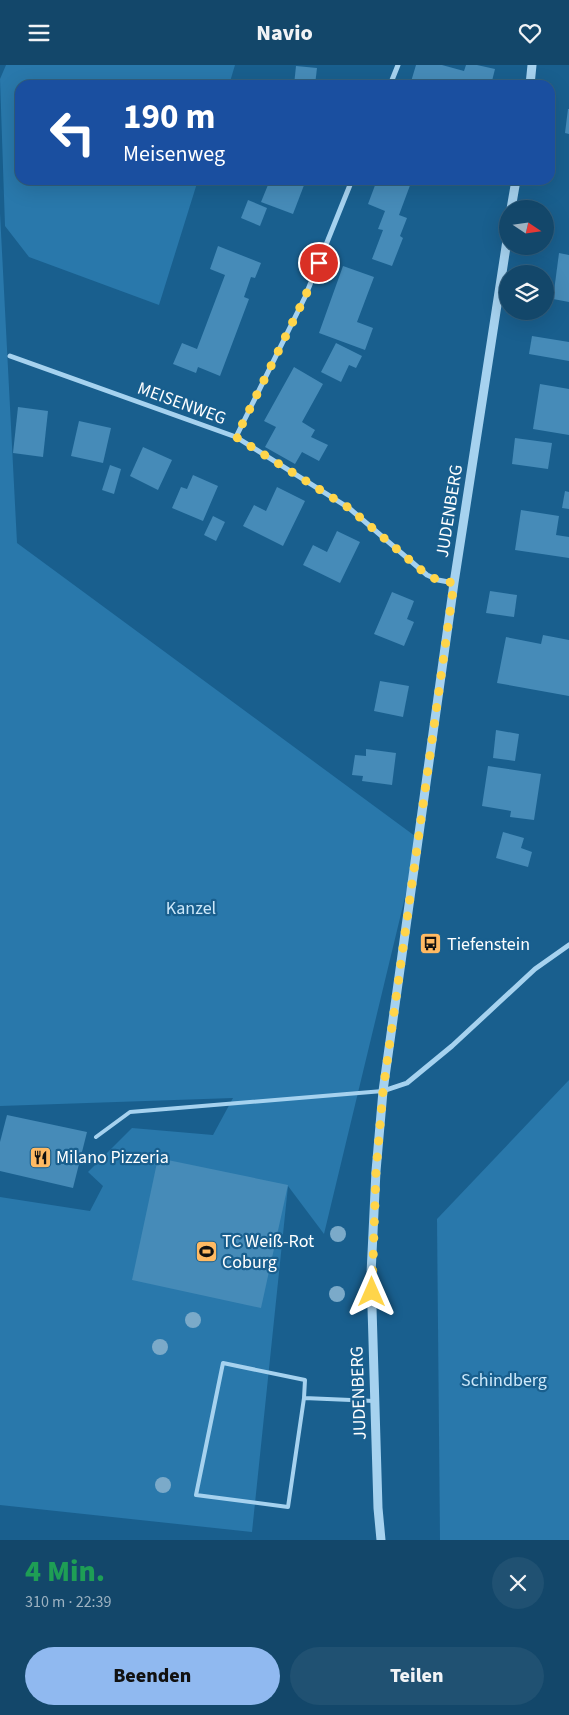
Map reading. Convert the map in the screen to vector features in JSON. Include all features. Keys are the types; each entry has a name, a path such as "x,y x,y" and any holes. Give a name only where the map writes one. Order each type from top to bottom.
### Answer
{"street":[{"path":"392,80 398,65"},
{"path":"530,80 532,65"},
{"path":"236,437 305,297 350,185"},
{"path":"513,200 515,185"},
{"name":"JUDENBERG","path":"381,1540 378,1508 371,1274 376,1171 383,1091 454,583 505,255"},
{"name":"MEISENWEG","path":"10,356 236,437 349,508 427,575 438,580 454,583"},
{"path":"383,1091 407,1083 452,1046 535,969 569,945"}],"lane":[{"path":"96,1137 130,1112 383,1091"},
{"path":"223,1363 305,1381 304,1399 288,1507 196,1495 223,1363"},
{"path":"304,1399 374,1401"}],"green space":[{"path":"6,65 235,65 230,80 15,80 15,185 196,185 159,305 29,257 5,226 0,79"},
{"name":"Kanzel","path":"0,213 17,543 419,839 324,1234 288,1186 252,1532 0,1505 0,1197 90,1211 103,1186 88,1172 132,1128 213,1135 233,1098 0,1106"},
{"name":"Schindberg","path":"569,1080 569,1540 440,1540 437,1219"}],"building":[{"path":"416,65 442,65 464,71 466,65 477,65 495,69 492,80 412,80"},
{"path":"296,66 317,68 316,80 295,80"},
{"path":"569,109 569,134 565,133"},
{"path":"268,185 304,185 293,214 261,202"},
{"path":"375,185 410,185 399,215 407,218 400,236 403,238 392,266 372,259 383,230 378,229 385,211 368,204"},
{"path":"248,200 267,208 260,226 241,218"},
{"path":"218,246 261,263 255,278 251,277 244,297 249,299 220,376 198,367 196,373 173,364 182,343 197,349 225,275 210,269"},
{"path":"559,253 569,255 569,302 554,299"},
{"path":"343,266 374,277 357,322 373,328 365,350 319,333"},
{"path":"532,336 569,342 569,361 529,354"},
{"path":"336,343 362,356 356,368 349,365 341,382 321,372"},
{"path":"294,367 323,384 302,422 315,430 311,437 328,445 319,461 302,452 295,464 265,447 276,427 264,421"},
{"path":"540,384 569,389 569,435 533,429"},
{"path":"18,407 48,411 43,457 13,453"},
{"path":"79,421 111,428 103,463 71,456"},
{"path":"515,438 552,443 548,469 512,464"},
{"path":"143,447 172,460 158,490 130,476"},
{"path":"110,465 121,469 114,494 102,490"},
{"path":"193,475 218,486 203,521 172,508 181,487 187,489"},
{"path":"277,487 305,501 283,546 243,526 254,505 266,511"},
{"path":"565,491 569,492 569,509 562,508"},
{"path":"521,510 559,516 556,535 569,537 569,558 515,550"},
{"path":"213,516 225,522 216,541 204,535"},
{"path":"337,531 360,542 340,583 303,565 313,545 327,552"},
{"path":"490,591 517,595 514,617 486,613"},
{"path":"392,592 414,601 407,619 414,622 404,646 374,634"},
{"path":"543,635 569,640 569,696 497,683 506,637 541,644"},
{"path":"380,681 409,686 403,717 374,711"},
{"path":"496,730 519,734 515,761 493,758"},
{"path":"366,749 396,753 392,785 362,781 363,776 352,775 355,755 366,756"},
{"path":"488,766 541,774 534,820 510,817 511,811 482,806"},
{"path":"503,832 524,838 521,848 532,852 528,867 496,858"},
{"name":"Milano Pizzeria","path":"7,1115 87,1132 73,1188 0,1171 0,1142"},
{"name":"TC Weiß-Rot Coburg","path":"158,1158 288,1185 261,1308 132,1280"}],"place":[{"name":"Tiefenstein","path":"431,944"},
{"name":"Milano Pizzeria","path":"40,1157"},
{"name":"TC Weiß-Rot Coburg","path":"206,1251"}],"route":[{"path":"319,263 305,297 236,437 349,508 427,575 438,580 454,583 422,823 383,1091 376,1171 371,1274 372,1292"}]}
